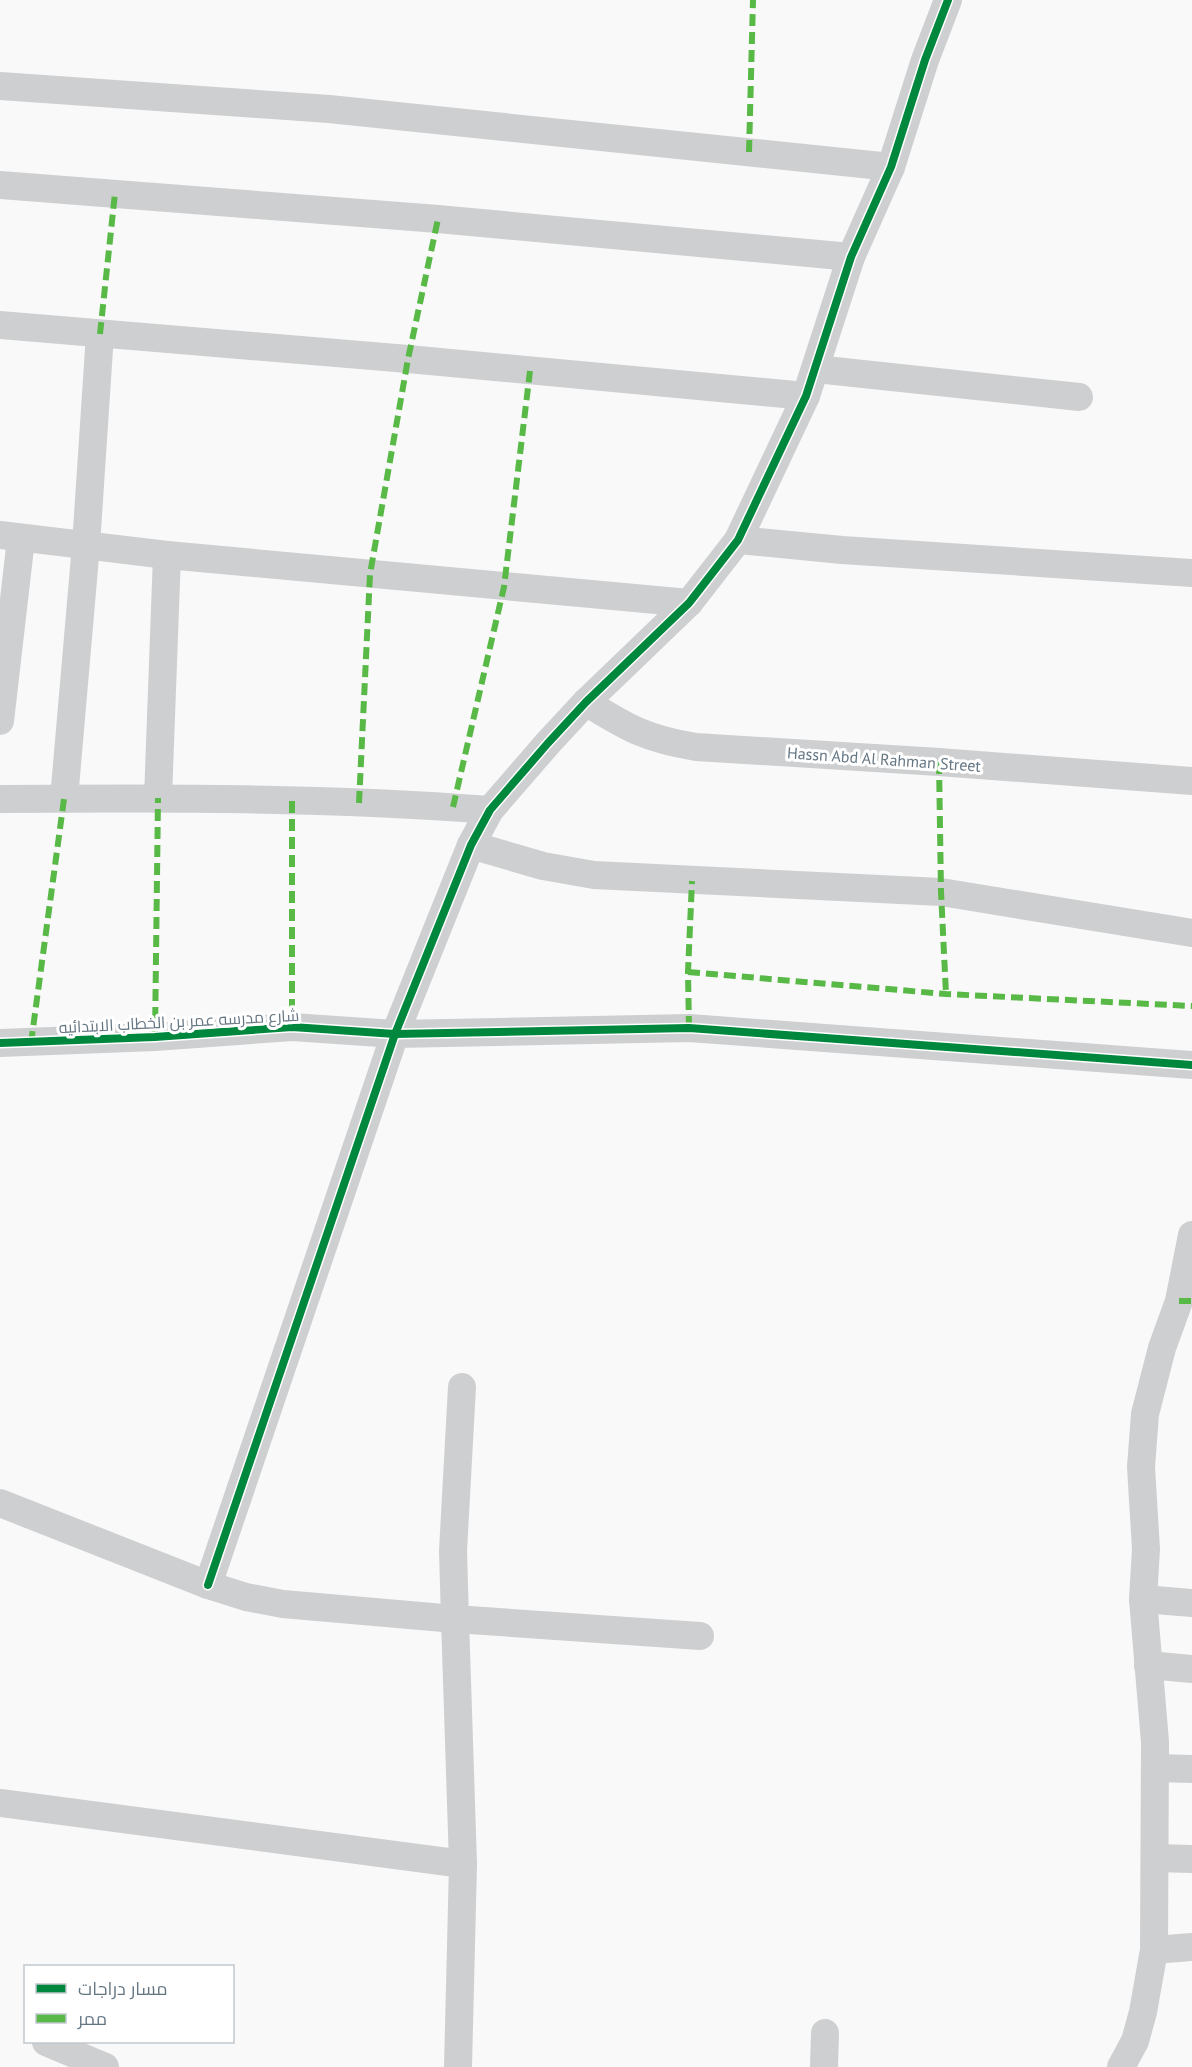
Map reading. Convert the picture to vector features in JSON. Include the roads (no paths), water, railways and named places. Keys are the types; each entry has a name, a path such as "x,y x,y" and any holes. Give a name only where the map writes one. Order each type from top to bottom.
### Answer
{"street":[{"path":"208,1586 395,1034 471,845 490,810 586,702 689,603 738,540 806,396 852,257 891,166 925,60 948,0"},
{"path":"0,86 329,109 891,166"},
{"path":"0,185 415,217 852,257"},
{"path":"0,325 396,358 806,396"},
{"path":"64,799 86,545 100,334"},
{"path":"816,369 1079,397"},
{"path":"0,721 10,537 167,555 689,603"},
{"path":"738,540 842,550 1192,573"},
{"path":"158,798 167,555"},
{"name":"Hassn Abd Al Rahman Street","path":"586,702 621,725 645,736 696,747 1192,781"},
{"path":"0,799 158,798 348,803 490,810"},
{"path":"471,845 543,866 594,875 941,892 1192,933"},
{"name":"شارع مدرسه عمر بن الخطاب الابتدائيه","path":"0,1044 154,1037 292,1027 395,1034 689,1028 1192,1065"},
{"path":"1121,2067 1135,2041 1143,2012 1154,1950 1155,1742 1143,1599 1146,1549 1141,1467 1145,1414 1162,1348 1179,1301 1192,1235"},
{"path":"458,2067 463,1864 453,1551 462,1387"},
{"path":"0,1503 208,1586 246,1597 283,1604 455,1619 700,1636"},
{"path":"1143,1599 1192,1603"},
{"path":"1148,1665 1192,1669"},
{"path":"1155,1767 1192,1769"},
{"path":"0,1803 463,1864"},
{"path":"1155,1858 1192,1859"},
{"path":"1154,1950 1192,1947"},
{"path":"824,2067 825,2033"},
{"path":"48,2043 105,2067"}]}
